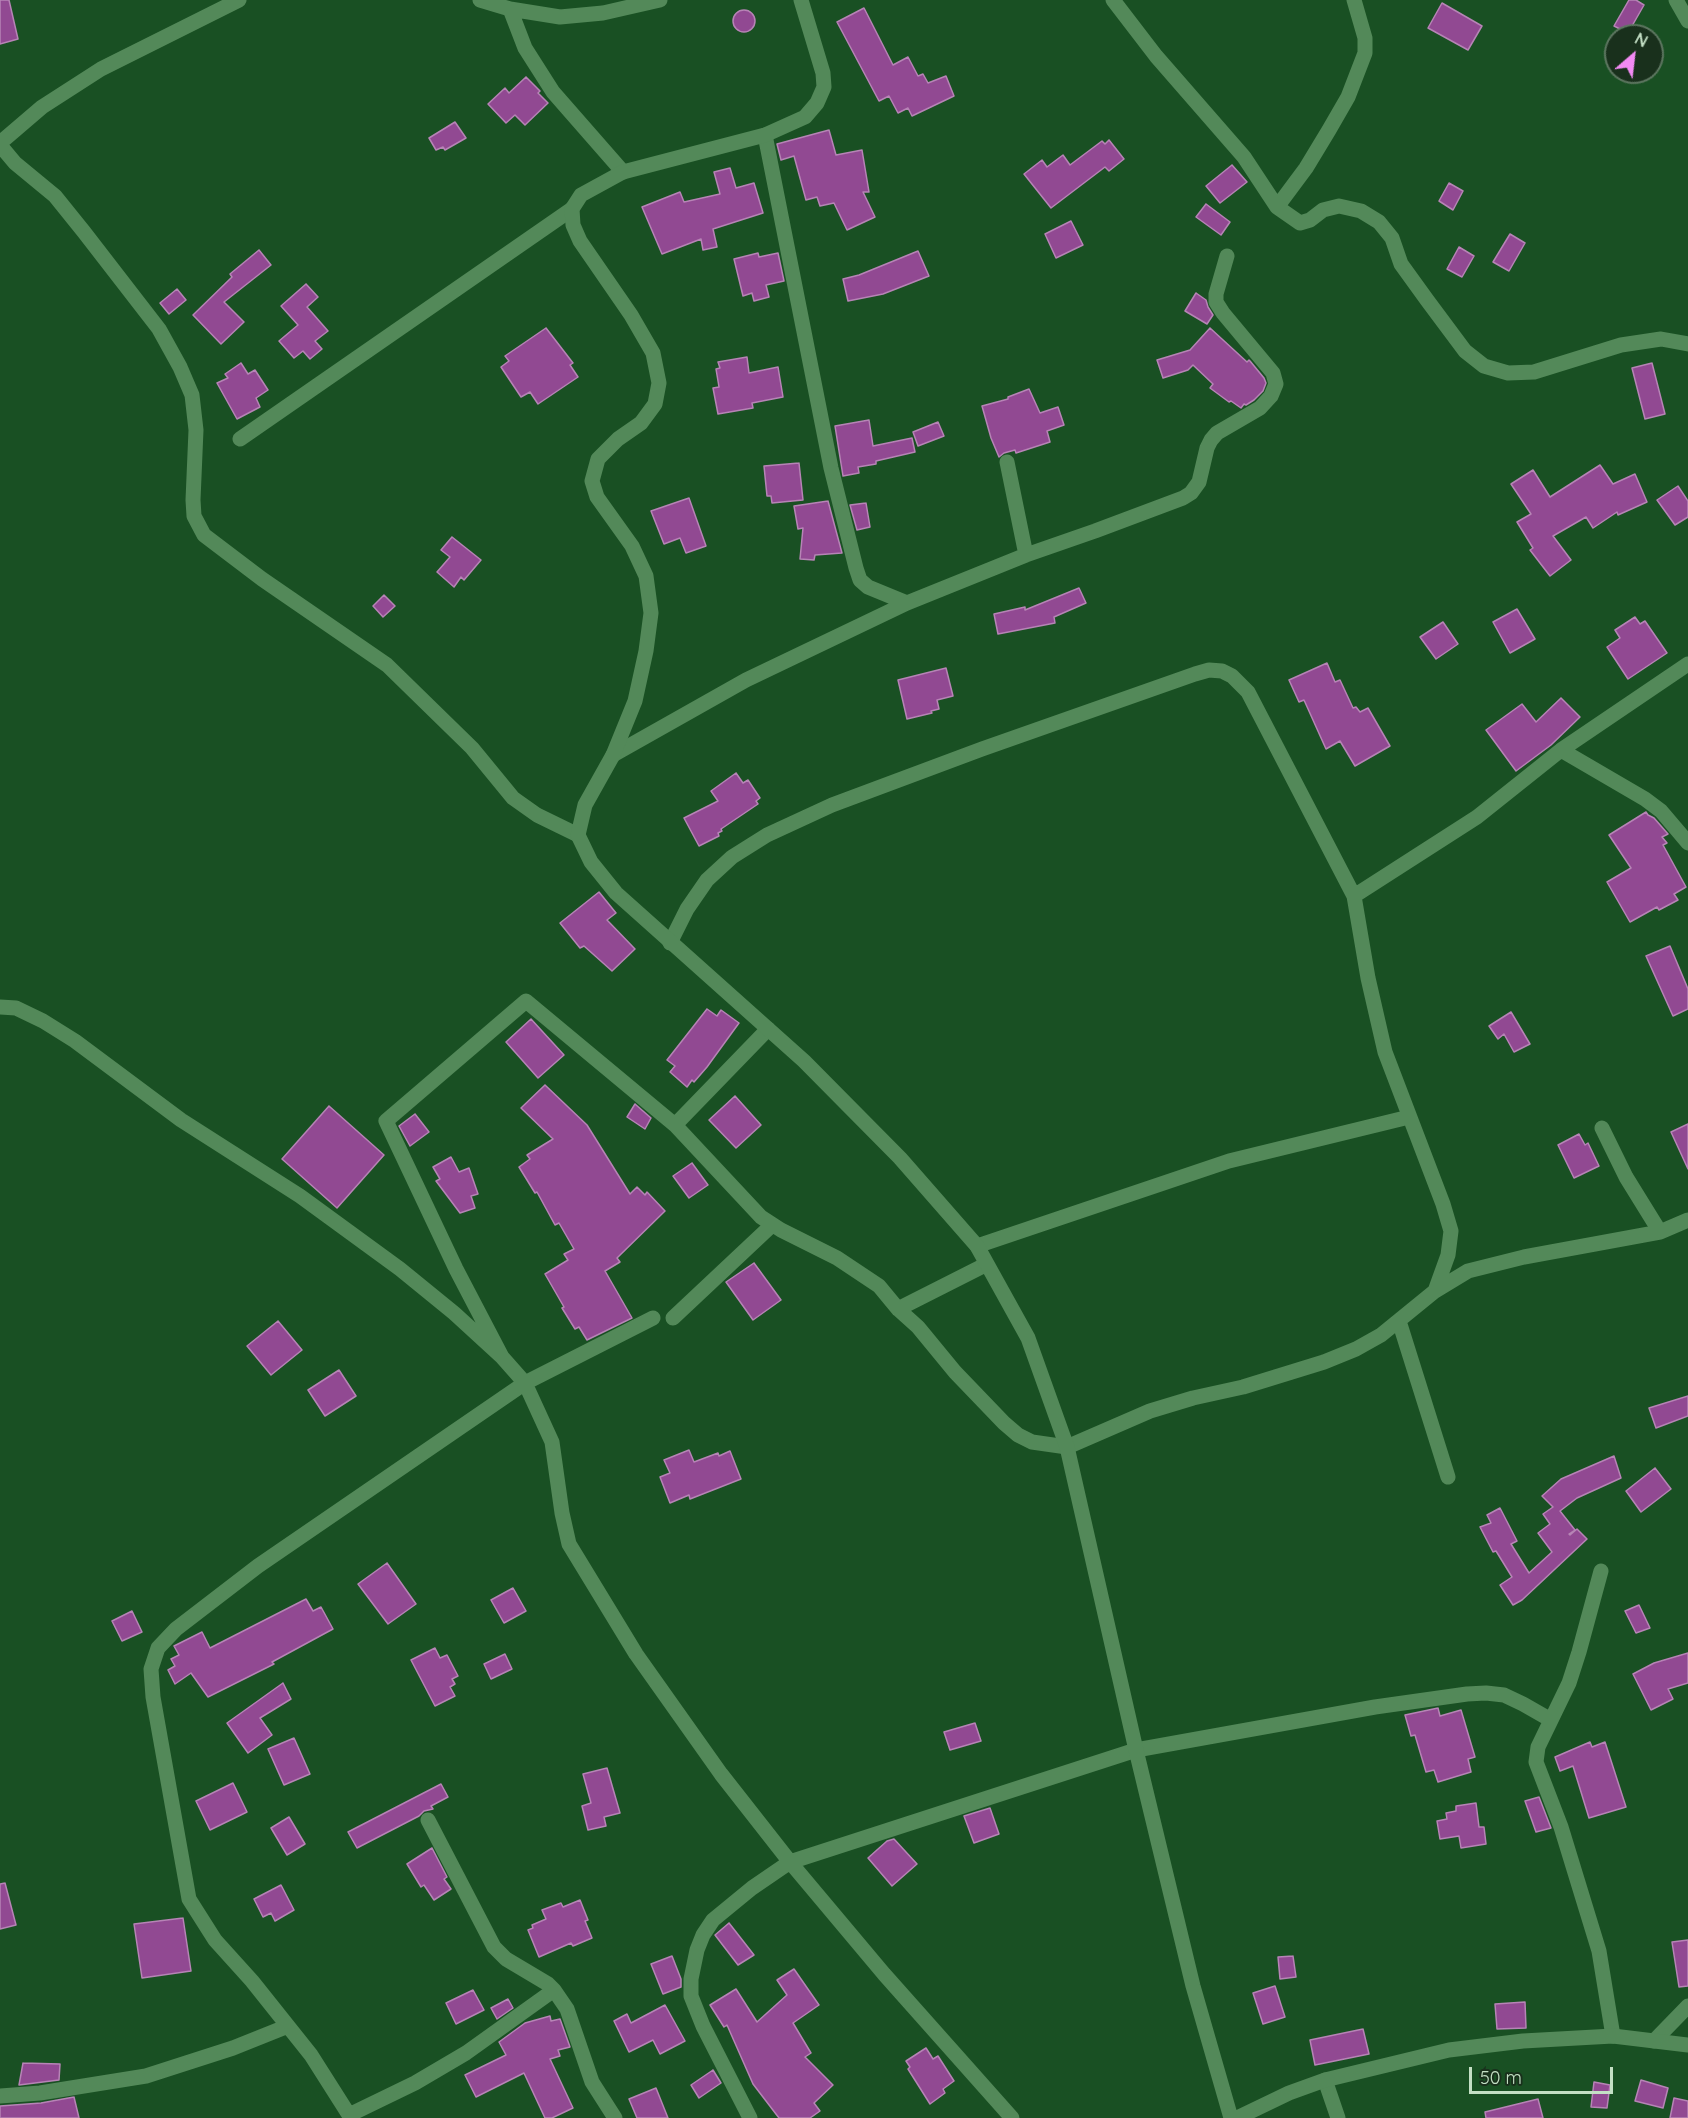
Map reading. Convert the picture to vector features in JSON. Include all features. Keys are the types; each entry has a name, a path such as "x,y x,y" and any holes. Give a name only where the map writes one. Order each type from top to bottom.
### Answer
{"street":[{"path":"239,0 101,69 42,107 0,144 15,163 55,196 159,329 180,367 192,395 196,430 194,516 204,535 262,579 387,665 472,748 513,798 537,815 578,836 591,862 616,893 832,1087 900,1158 976,1246 1028,1338 1067,1447 1193,1986 1231,2118"},
{"path":"480,0 510,9 560,17 603,13 660,0"},
{"path":"240,439 572,209 581,195 623,172 765,135 804,117 817,103 824,87 823,73 801,0"},
{"path":"1113,0 1156,57 1244,157 1277,207 1300,223 1310,220 1323,210 1339,206 1361,211 1379,222 1392,238 1401,264 1427,300 1465,351 1484,366 1508,373 1534,372 1621,345 1661,339 1688,344"},
{"path":"1277,207 1306,168 1348,98 1365,53 1365,38 1354,0"},
{"path":"1676,0 1688,21"},
{"path":"510,9 525,48 553,92 623,172"},
{"path":"765,135 831,468 856,568 860,580 868,587 907,603"},
{"path":"572,209 573,225 580,241 631,315 653,353 659,383 655,404 641,423 618,439 598,459 592,481 597,497 632,546 646,576 651,613 646,651 635,701 613,755 585,805 578,836"},
{"path":"613,755 746,680 907,603 1191,493 1199,482 1211,440 1217,433 1268,401 1276,384 1274,373 1216,302 1216,294 1227,256"},
{"path":"1007,462 1026,555"},
{"path":"1354,896 1477,817 1561,750 1688,664"},
{"path":"670,943 687,909 707,880 732,857 768,835 832,805 961,757 1195,674 1209,670 1222,671 1232,676 1248,692 1354,896 1368,978 1385,1052 1443,1204 1451,1231 1448,1255 1435,1291"},
{"path":"1561,750 1645,799 1661,811 1688,843"},
{"path":"502,1357 456,1269 386,1121 526,1001 675,1125 761,1217 856,1269 879,1286 898,1310 918,1327 955,1372 1018,1435 1032,1442 1067,1447 1150,1412 1324,1362 1356,1349 1381,1335 1435,1291 1468,1271 1524,1257 1660,1232 1688,1220"},
{"path":"0,1007 16,1008 27,1012 59,1031 181,1120 300,1196 400,1269 454,1313 502,1357 525,1383 552,1442 562,1514 569,1544 636,1653 721,1774 790,1862 884,1974 1012,2118"},
{"path":"675,1125 768,1029"},
{"path":"976,1246 1229,1161 1410,1117"},
{"path":"1602,1128 1626,1177 1660,1232"},
{"path":"673,1318 772,1225"},
{"path":"898,1310 985,1264"},
{"path":"554,1990 466,2053 415,2083 350,2116 311,2055 252,1981 215,1940 189,1899 153,1697 152,1669 158,1648 176,1629 258,1566 525,1383 653,1318"},
{"path":"1399,1321 1448,1477"},
{"path":"1601,1571 1569,1683 1538,1747 1536,1762 1560,1827 1599,1951 1613,2036"},
{"path":"750,2118 703,2026 691,1996 691,1979 697,1950 713,1920 752,1888 790,1862 1136,1750 1375,1707 1477,1694 1504,1695 1551,1720"},
{"path":"428,1820 494,1947 506,1959 536,1976 554,1990 567,2009 592,2082 615,2118"},
{"path":"1654,2041 1688,2006"},
{"path":"0,2096 40,2093 146,2076 233,2048 288,2026"},
{"path":"1237,2118 1289,2093 1325,2080 1449,2050 1523,2041 1613,2036 1688,2045"},
{"path":"1325,2080 1338,2118"}],"building":[{"path":"0,0 9,0 18,39 0,44"},
{"path":"1629,0 1636,0 1644,5 1633,24 1615,24"},
{"path":"1442,3 1482,26 1468,50 1428,28"},
{"path":"864,8 893,65 908,57 918,76 923,74 928,83 946,76 954,96 912,116 908,108 898,113 889,96 879,101 837,22"},
{"path":"740,10 748,10 755,17 755,25 748,32 740,32 733,25 733,17"},
{"path":"526,77 548,103 525,125 515,115 506,123 488,104 505,88 509,93"},
{"path":"455,122 466,138 445,150 443,147 436,150 429,138"},
{"path":"829,130 836,155 862,150 869,192 863,192 875,217 847,230 834,203 820,206 817,197 806,200 794,156 781,160 777,144"},
{"path":"1109,140 1124,159 1109,171 1105,167 1051,208 1024,174 1042,160 1047,167 1063,155 1070,165 1102,141 1105,144"},
{"path":"1232,165 1247,182 1220,203 1206,186"},
{"path":"730,168 736,188 754,183 763,213 713,229 717,247 703,250 701,239 662,254 642,207 680,192 684,202 720,194 714,172"},
{"path":"1449,183 1463,191 1453,210 1439,201"},
{"path":"1206,204 1230,222 1221,235 1196,217"},
{"path":"1071,221 1083,245 1056,258 1045,234"},
{"path":"1510,234 1525,243 1509,271 1493,262"},
{"path":"1459,247 1474,256 1462,277 1447,269"},
{"path":"259,250 271,265 224,302 244,322 221,344 193,315 232,277 230,274"},
{"path":"918,251 929,276 883,294 848,301 843,279 859,275"},
{"path":"758,253 759,257 778,253 784,281 766,285 769,297 754,301 752,293 743,296 734,259"},
{"path":"306,284 318,297 307,307 328,331 315,341 322,349 310,359 303,351 294,358 279,341 298,325 281,306"},
{"path":"177,289 186,300 169,314 160,303"},
{"path":"1196,293 1206,300 1213,315 1207,324 1185,311"},
{"path":"546,328 573,363 570,365 578,377 538,404 530,392 521,397 501,367 509,361 505,356"},
{"path":"1210,328 1247,362 1249,360 1266,383 1263,391 1254,400 1244,404 1241,408 1210,388 1213,384 1193,365 1188,370 1163,378 1157,360 1190,350"},
{"path":"747,357 749,373 778,367 783,397 752,403 753,408 718,414 713,388 719,387 716,369 720,368 718,362"},
{"path":"241,363 248,374 255,370 268,390 256,398 260,407 237,419 217,383 228,378 225,374"},
{"path":"1652,363 1665,414 1645,419 1632,368"},
{"path":"1029,389 1040,413 1058,407 1064,425 1047,431 1050,442 1016,453 1015,450 1004,453 999,457 982,406 1008,399 1008,397"},
{"path":"869,420 873,446 912,438 915,452 858,467 859,473 843,476 835,426"},
{"path":"938,422 944,436 918,446 913,432"},
{"path":"799,463 803,500 772,503 771,496 767,496 764,466"},
{"path":"1600,465 1613,484 1635,474 1647,502 1618,515 1617,512 1593,528 1586,517 1553,536 1571,560 1550,576 1530,550 1533,548 1517,522 1531,514 1511,484 1533,470 1550,497"},
{"path":"1678,486 1688,501 1688,517 1675,525 1657,500"},
{"path":"689,498 706,546 686,553 680,538 664,544 651,511"},
{"path":"828,501 842,553 815,555 814,560 800,559 803,528 798,529 794,506"},
{"path":"866,503 870,527 857,530 850,505"},
{"path":"452,537 481,560 464,580 461,577 454,587 437,572 450,557 441,550"},
{"path":"1079,588 1086,603 1054,617 1055,623 998,634 994,614 1025,607 1025,610"},
{"path":"384,595 395,606 383,617 373,606"},
{"path":"1517,609 1535,639 1510,653 1493,622"},
{"path":"1635,617 1640,624 1645,621 1667,653 1628,679 1607,647 1620,638 1615,630"},
{"path":"1443,622 1458,644 1436,659 1420,637"},
{"path":"1327,663 1335,682 1340,680 1353,708 1356,707 1360,712 1368,708 1390,746 1355,766 1340,741 1326,749 1304,700 1299,702 1289,680"},
{"path":"946,668 953,696 937,700 939,709 931,711 932,713 907,719 898,680"},
{"path":"1561,698 1580,717 1551,745 1516,771 1486,730 1522,704 1536,722"},
{"path":"736,773 743,783 748,780 760,798 756,801 758,804 721,829 719,836 699,846 684,818 718,801 711,791"},
{"path":"1646,812 1668,834 1662,837 1667,843 1663,845 1686,887 1674,894 1678,900 1659,910 1657,907 1630,922 1607,882 1631,868 1609,835"},
{"path":"599,892 616,913 607,920 635,949 612,971 584,946 580,948 560,923"},
{"path":"1670,946 1688,989 1688,1009 1673,1016 1646,956"},
{"path":"707,1009 717,1016 721,1010 739,1023 707,1067 687,1087 670,1072 675,1066 667,1060"},
{"path":"1511,1012 1530,1044 1514,1052 1504,1034 1498,1039 1489,1026"},
{"path":"531,1019 564,1055 538,1078 506,1042"},
{"path":"545,1085 587,1125 630,1194 637,1187 645,1195 647,1192 665,1211 617,1258 620,1262 605,1271 632,1318 587,1340 579,1327 575,1329 545,1274 568,1260 564,1254 574,1249 559,1223 555,1225 537,1192 535,1193 519,1167 530,1159 527,1155 553,1139 521,1108"},
{"path":"735,1096 761,1125 736,1148 709,1120"},
{"path":"635,1104 651,1118 645,1129 627,1117"},
{"path":"329,1106 384,1155 337,1208 282,1159"},
{"path":"415,1114 429,1132 410,1146 399,1126"},
{"path":"1688,1124 1688,1169 1671,1132"},
{"path":"1579,1134 1585,1145 1588,1143 1599,1166 1574,1178 1558,1145"},
{"path":"451,1157 459,1172 469,1168 478,1194 471,1196 475,1208 460,1213 436,1181 440,1179 433,1167"},
{"path":"692,1163 708,1185 689,1198 673,1176"},
{"path":"754,1263 781,1300 753,1320 726,1282"},
{"path":"278,1321 302,1350 271,1375 247,1346"},
{"path":"339,1370 356,1396 325,1416 308,1390"},
{"path":"1688,1396 1688,1416 1656,1428 1649,1408"},
{"path":"689,1450 694,1462 730,1451 741,1479 690,1499 689,1495 670,1503 660,1477 670,1473 664,1460"},
{"path":"1614,1456 1621,1478 1577,1498 1560,1511 1575,1530 1569,1534 1577,1529 1587,1539 1522,1600 1513,1605 1500,1585 1512,1577 1496,1551 1493,1552 1480,1527 1491,1523 1487,1515 1500,1508 1517,1541 1511,1544 1529,1573 1552,1552 1538,1533 1550,1524 1543,1514 1553,1507 1542,1496 1561,1479"},
{"path":"1655,1468 1671,1489 1641,1512 1626,1491"},
{"path":"387,1563 416,1604 388,1624 358,1584"},
{"path":"513,1588 526,1611 504,1623 491,1600"},
{"path":"306,1599 313,1611 321,1607 333,1629 272,1662 274,1664 208,1697 191,1673 175,1684 168,1670 175,1666 171,1659 179,1655 174,1646 202,1632 210,1648"},
{"path":"1639,1605 1650,1628 1636,1633 1625,1611"},
{"path":"132,1611 142,1632 122,1641 112,1621"},
{"path":"435,1648 440,1658 447,1655 458,1676 452,1679 455,1684 450,1687 455,1696 435,1706 411,1660"},
{"path":"1688,1653 1688,1683 1668,1689 1673,1699 1651,1710 1633,1674 1654,1663"},
{"path":"505,1654 512,1669 491,1679 484,1664"},
{"path":"283,1683 291,1699 260,1718 272,1735 248,1753 227,1723"},
{"path":"1438,1708 1440,1716 1461,1710 1475,1757 1468,1759 1471,1772 1438,1782 1434,1770 1426,1772 1415,1735 1411,1736 1405,1715"},
{"path":"975,1723 981,1741 950,1750 944,1732"},
{"path":"294,1738 310,1774 284,1785 268,1749"},
{"path":"1590,1742 1592,1747 1605,1742 1626,1807 1589,1818 1573,1766 1560,1771 1555,1757"},
{"path":"607,1768 620,1813 604,1817 606,1826 588,1830 582,1806 591,1803 583,1774"},
{"path":"233,1783 247,1812 210,1830 196,1801"},
{"path":"441,1784 448,1797 431,1806 433,1809 424,1811 419,1816 357,1848 348,1832"},
{"path":"1539,1797 1551,1828 1536,1832 1525,1801"},
{"path":"1476,1803 1479,1827 1484,1827 1486,1844 1461,1848 1459,1836 1440,1839 1437,1821 1447,1819 1446,1813 1456,1811 1456,1806"},
{"path":"990,1808 999,1834 974,1843 964,1816"},
{"path":"289,1817 305,1844 287,1855 271,1828"},
{"path":"894,1839 917,1864 892,1886 868,1858 887,1841"},
{"path":"432,1848 447,1877 444,1879 451,1889 434,1900 424,1885 421,1887 407,1864"},
{"path":"5,1883 16,1925 0,1929 0,1884"},
{"path":"281,1885 294,1910 275,1921 271,1913 263,1917 254,1899"},
{"path":"580,1900 592,1938 573,1946 571,1943 539,1957 528,1930 533,1928 532,1925 546,1919 542,1910 561,1903 563,1907"},
{"path":"183,1918 191,1971 142,1978 134,1924"},
{"path":"729,1923 754,1955 738,1965 715,1935"},
{"path":"1688,1940 1688,1986 1679,1987 1672,1942"},
{"path":"672,1956 681,1979 681,1987 663,1994 651,1964"},
{"path":"1293,1956 1296,1977 1280,1979 1278,1957"},
{"path":"794,1969 819,2005 793,2023 811,2053 805,2057 833,2085 814,2103 820,2111 810,2118 779,2118 753,2084 727,2025 724,2027 710,2005 736,1989 757,2022 787,1995 777,1980"},
{"path":"1275,1986 1285,2017 1263,2024 1253,1993"},
{"path":"473,1990 484,2010 456,2024 446,2003"},
{"path":"508,1999 513,2008 497,2019 491,2008"},
{"path":"1525,2002 1526,2028 1497,2029 1495,2004"},
{"path":"665,2005 685,2041 660,2054 653,2040 629,2052 614,2021 627,2014 631,2023"},
{"path":"550,2016 551,2021 560,2019 570,2047 558,2050 560,2056 550,2059 573,2108 552,2118 545,2118 524,2073 476,2097 465,2075 506,2055 499,2042 525,2023"},
{"path":"1363,2029 1369,2054 1315,2065 1310,2040"},
{"path":"926,2048 933,2059 938,2056 954,2081 943,2089 945,2093 930,2104 908,2069 910,2067 906,2061"},
{"path":"23,2063 60,2064 59,2080 19,2085"},
{"path":"713,2070 721,2083 699,2098 691,2085"},
{"path":"1641,2080 1668,2088 1663,2108 1635,2101"},
{"path":"1594,2082 1610,2085 1607,2108 1591,2107"},
{"path":"656,2088 668,2118 637,2118 629,2099"},
{"path":"74,2097 79,2118 0,2118 0,2106 41,2103"},
{"path":"1674,2098 1688,2101 1688,2118 1670,2118"},
{"path":"1538,2099 1543,2118 1486,2118 1485,2112"}]}
